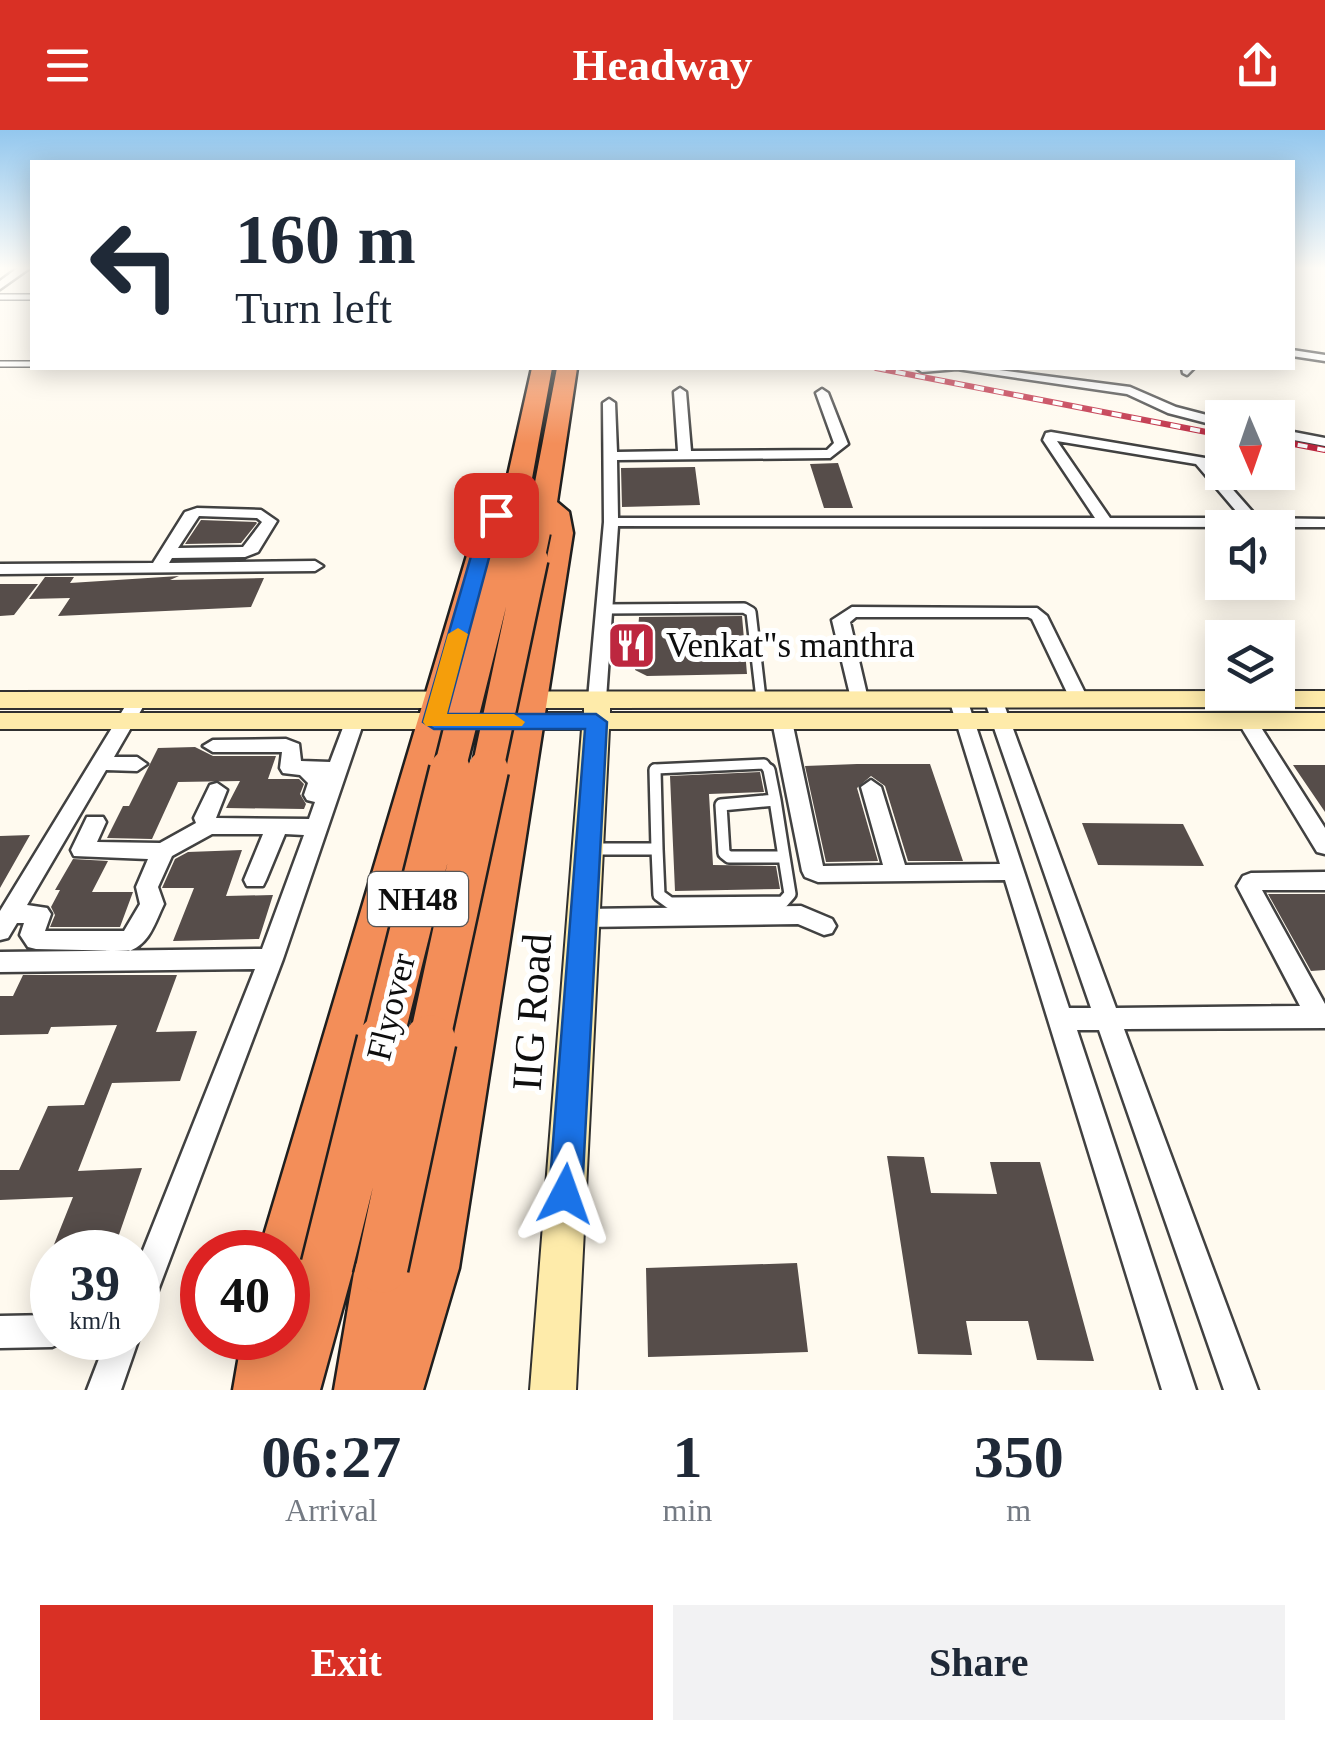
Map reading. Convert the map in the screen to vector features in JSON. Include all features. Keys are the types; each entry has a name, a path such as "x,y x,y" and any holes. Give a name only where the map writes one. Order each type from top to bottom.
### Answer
{"highway":[{"name":"NH48","path":"526,519 526,451 542,370"},
{"name":"NH48","path":"526,519 554,450 567,370"},
{"path":"310,1242 437,710 487,532 496,515 526,519 556,512 560,532 432,1268 394,1390"},
{"name":"Flyover","path":"310,1246 526,519"},
{"name":"Flyover","path":"363,1390 382,1268 526,519"},
{"path":"262,1390 267,1360"},
{"name":"Flyover","path":"291,1390 294,1360"}],"main road":[{"path":"0,722 131,710 596,710 762,700 859,699 962,710"},
{"path":"997,710 1079,699 1325,699"},
{"path":"0,700 354,722 437,710"},
{"path":"596,710 782,722 962,710 1325,722"},
{"name":"IIG Road","path":"552,1390 596,710"}],"street":[{"path":"1295,353 1325,358"},
{"path":"977,370 1130,391 1172,410 1205,418"},
{"path":"680,392 685,456"},
{"path":"610,456 830,454 841,444 822,393"},
{"path":"596,710 611,522 610,403"},
{"path":"1295,435 1322,438"},
{"path":"1106,523 1050,440 1052,436 1200,461 1242,510"},
{"path":"0,569 162,560 245,552 253,549 270,521 262,514 196,512 190,515 162,560"},
{"path":"611,522 1205,524"},
{"path":"1295,524 1325,524"},
{"path":"162,560 316,566"},
{"path":"859,699 841,620 852,612 1031,612 1039,616 1079,699"},
{"path":"5,922 131,710"},
{"path":"962,710 1178,1390"},
{"path":"997,710 1241,1390"},
{"path":"160,1244 271,959 354,722"},
{"path":"782,722 813,870 818,874 1014,872"},
{"path":"1248,722 1325,846"},
{"path":"213,746 286,744 292,749 290,768 338,769"},
{"path":"102,764 137,764"},
{"path":"307,769 311,777 319,778 314,796"},
{"path":"871,787 896,873"},
{"path":"208,826 205,818 217,790"},
{"path":"94,822 82,850 164,851 208,826 318,827"},
{"path":"255,880 277,826"},
{"path":"5,922 40,914 32,934 36,940 128,940 137,935 152,904 147,887 164,851"},
{"path":"1060,1019 1322,1017 1248,886 1251,882 1324,878"},
{"path":"583,918 801,915 824,926"},
{"path":"0,962 271,959"},
{"path":"0,1332 30,1331"},
{"path":"104,1390 116,1360"}],"lane":[{"path":"0,364 30,364"},
{"path":"604,609 744,608 751,612 762,700"},
{"path":"764,764 769,767 775,800 790,894 784,902 670,902 659,895 655,768 764,764"},
{"path":"775,800 721,805 724,853 729,857 784,857"},
{"path":"589,849 657,849"}],"building":[{"path":"838,463 853,508 824,508 810,464"},
{"path":"695,467 700,505 622,507 621,468"},
{"path":"201,520 257,523 241,543 185,544"},
{"path":"179,576 170,580 264,578 251,607 58,616 70,598 29,599 45,577 74,577 70,583"},
{"path":"0,584 38,584 14,615 0,616"},
{"path":"742,616 747,674 647,676 635,670 639,617"},
{"path":"195,747 213,756 276,756 268,779 299,779 304,784 300,794 306,804 304,809 226,808 240,781 178,782 152,839 107,838 123,806 129,806 158,748"},
{"path":"930,764 963,861 908,861 885,786 871,776 857,788 878,861 826,862 805,766"},
{"path":"1293,765 1325,765 1325,812"},
{"path":"760,772 764,792 709,794 713,865 776,866 780,889 675,891 670,776"},
{"path":"1082,823 1183,824 1204,866 1098,865"},
{"path":"30,835 0,888 0,836"},
{"path":"242,850 226,896 273,895 259,939 173,941 194,888 162,888 175,859 188,852"},
{"path":"73,859 108,861 92,892 133,892 120,927 50,927 55,915 51,907 60,890 55,890"},
{"path":"1268,894 1325,894 1325,970 1311,971"},
{"path":"23,975 177,975 156,1032 197,1031 180,1081 112,1083 78,1171 142,1168 121,1230 60,1230 73,1197 0,1200 0,1170 19,1170 48,1106 84,1105 117,1025 51,1027 48,1034 0,1035 0,996 13,996"},
{"path":"887,1156 924,1157 931,1193 997,1194 990,1162 1040,1162 1094,1361 1037,1360 1028,1321 966,1321 972,1355 918,1354"},
{"path":"797,1263 808,1352 648,1357 646,1268"}],"railway":[{"path":"886,370 1205,432"},
{"path":"1295,444 1325,450"}],"slow traffic":[{"path":"458,634 434,722 514,722"}],"place":[{"name":"Venkat\"s manthra","path":"631,645"}],"route":[{"path":"496,515 487,532 434,722 596,722 565,1194"}]}
